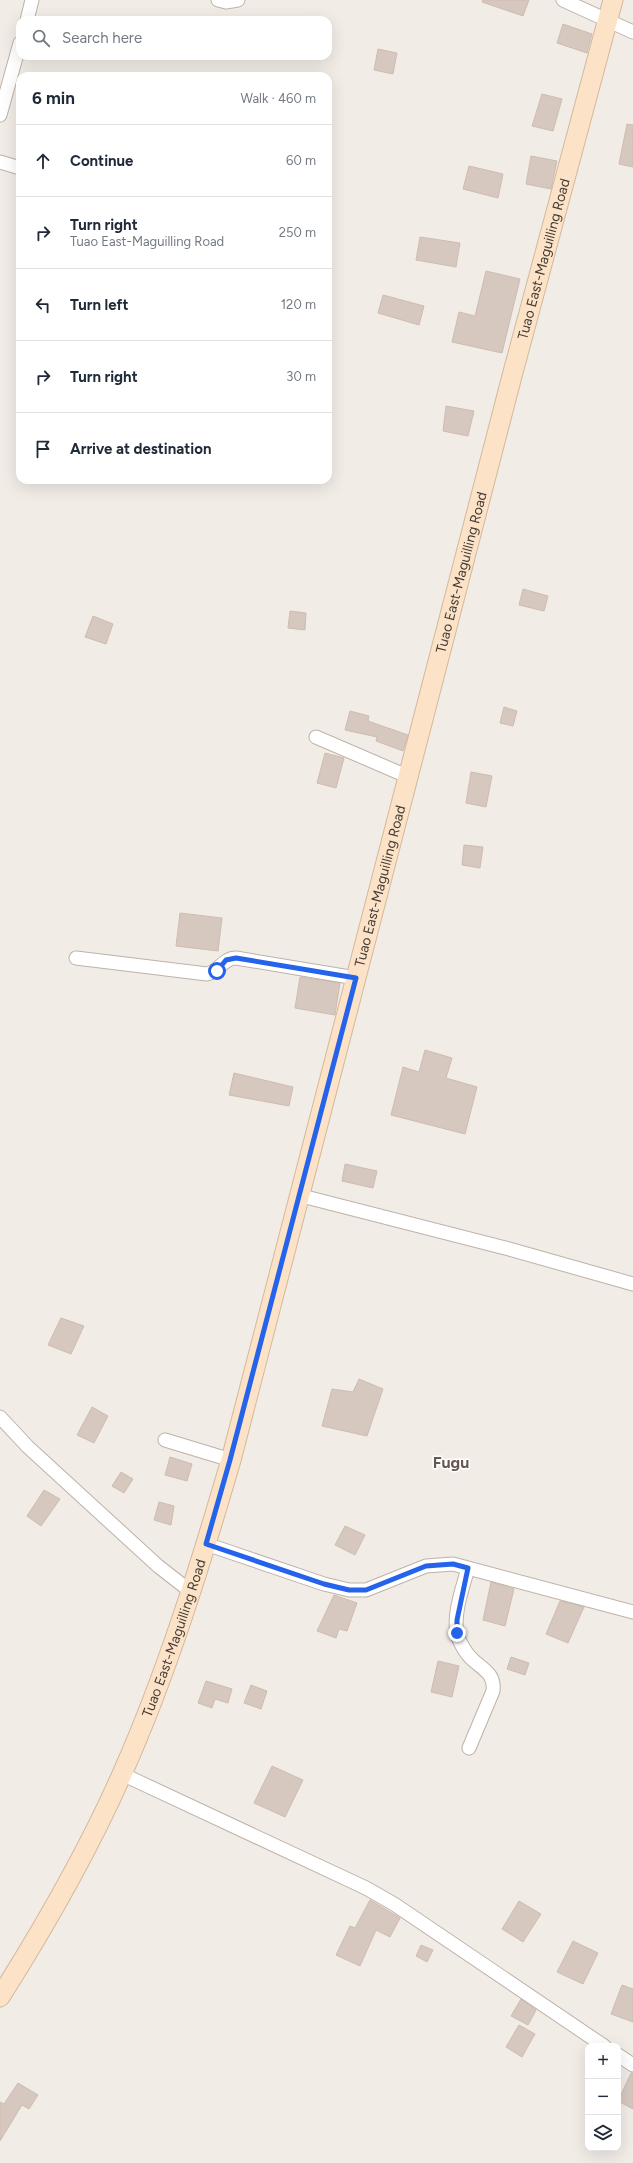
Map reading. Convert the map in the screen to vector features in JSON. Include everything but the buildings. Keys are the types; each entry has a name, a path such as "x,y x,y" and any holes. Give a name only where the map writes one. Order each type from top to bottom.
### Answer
{"main road":[{"name":"Tuao East-Maguilling Road","path":"0,1997 61,1894 122,1774 161,1675 206,1544 230,1460 298,1195 409,777 512,376 613,0"}],"street":[{"path":"28,16 32,0"},
{"path":"218,0 226,2 238,0"},
{"path":"563,0 608,19 633,32"},
{"path":"0,115 16,57"},
{"path":"0,162 16,167"},
{"path":"316,737 409,777"},
{"path":"76,958 207,974 217,971 226,960 236,958 356,978"},
{"path":"298,1195 509,1249 633,1284"},
{"path":"0,1417 28,1447 158,1566 190,1591"},
{"path":"165,1440 230,1460"},
{"path":"206,1544 324,1584 349,1590 366,1590 432,1565 453,1564 633,1612"},
{"path":"468,1568 457,1620 457,1633 464,1648 472,1659 487,1670 494,1684 493,1691 469,1748"},
{"path":"122,1774 366,1888 394,1904 600,2043"},
{"path":"621,2057 633,2065"}],"district":[{"name":"Fugu","path":"451,1462"}],"route":[{"path":"217,971 226,960 236,958 356,978 298,1195 230,1460 206,1544 324,1584 349,1590 366,1590 426,1566 453,1564 468,1568 460,1598 457,1633"}]}
